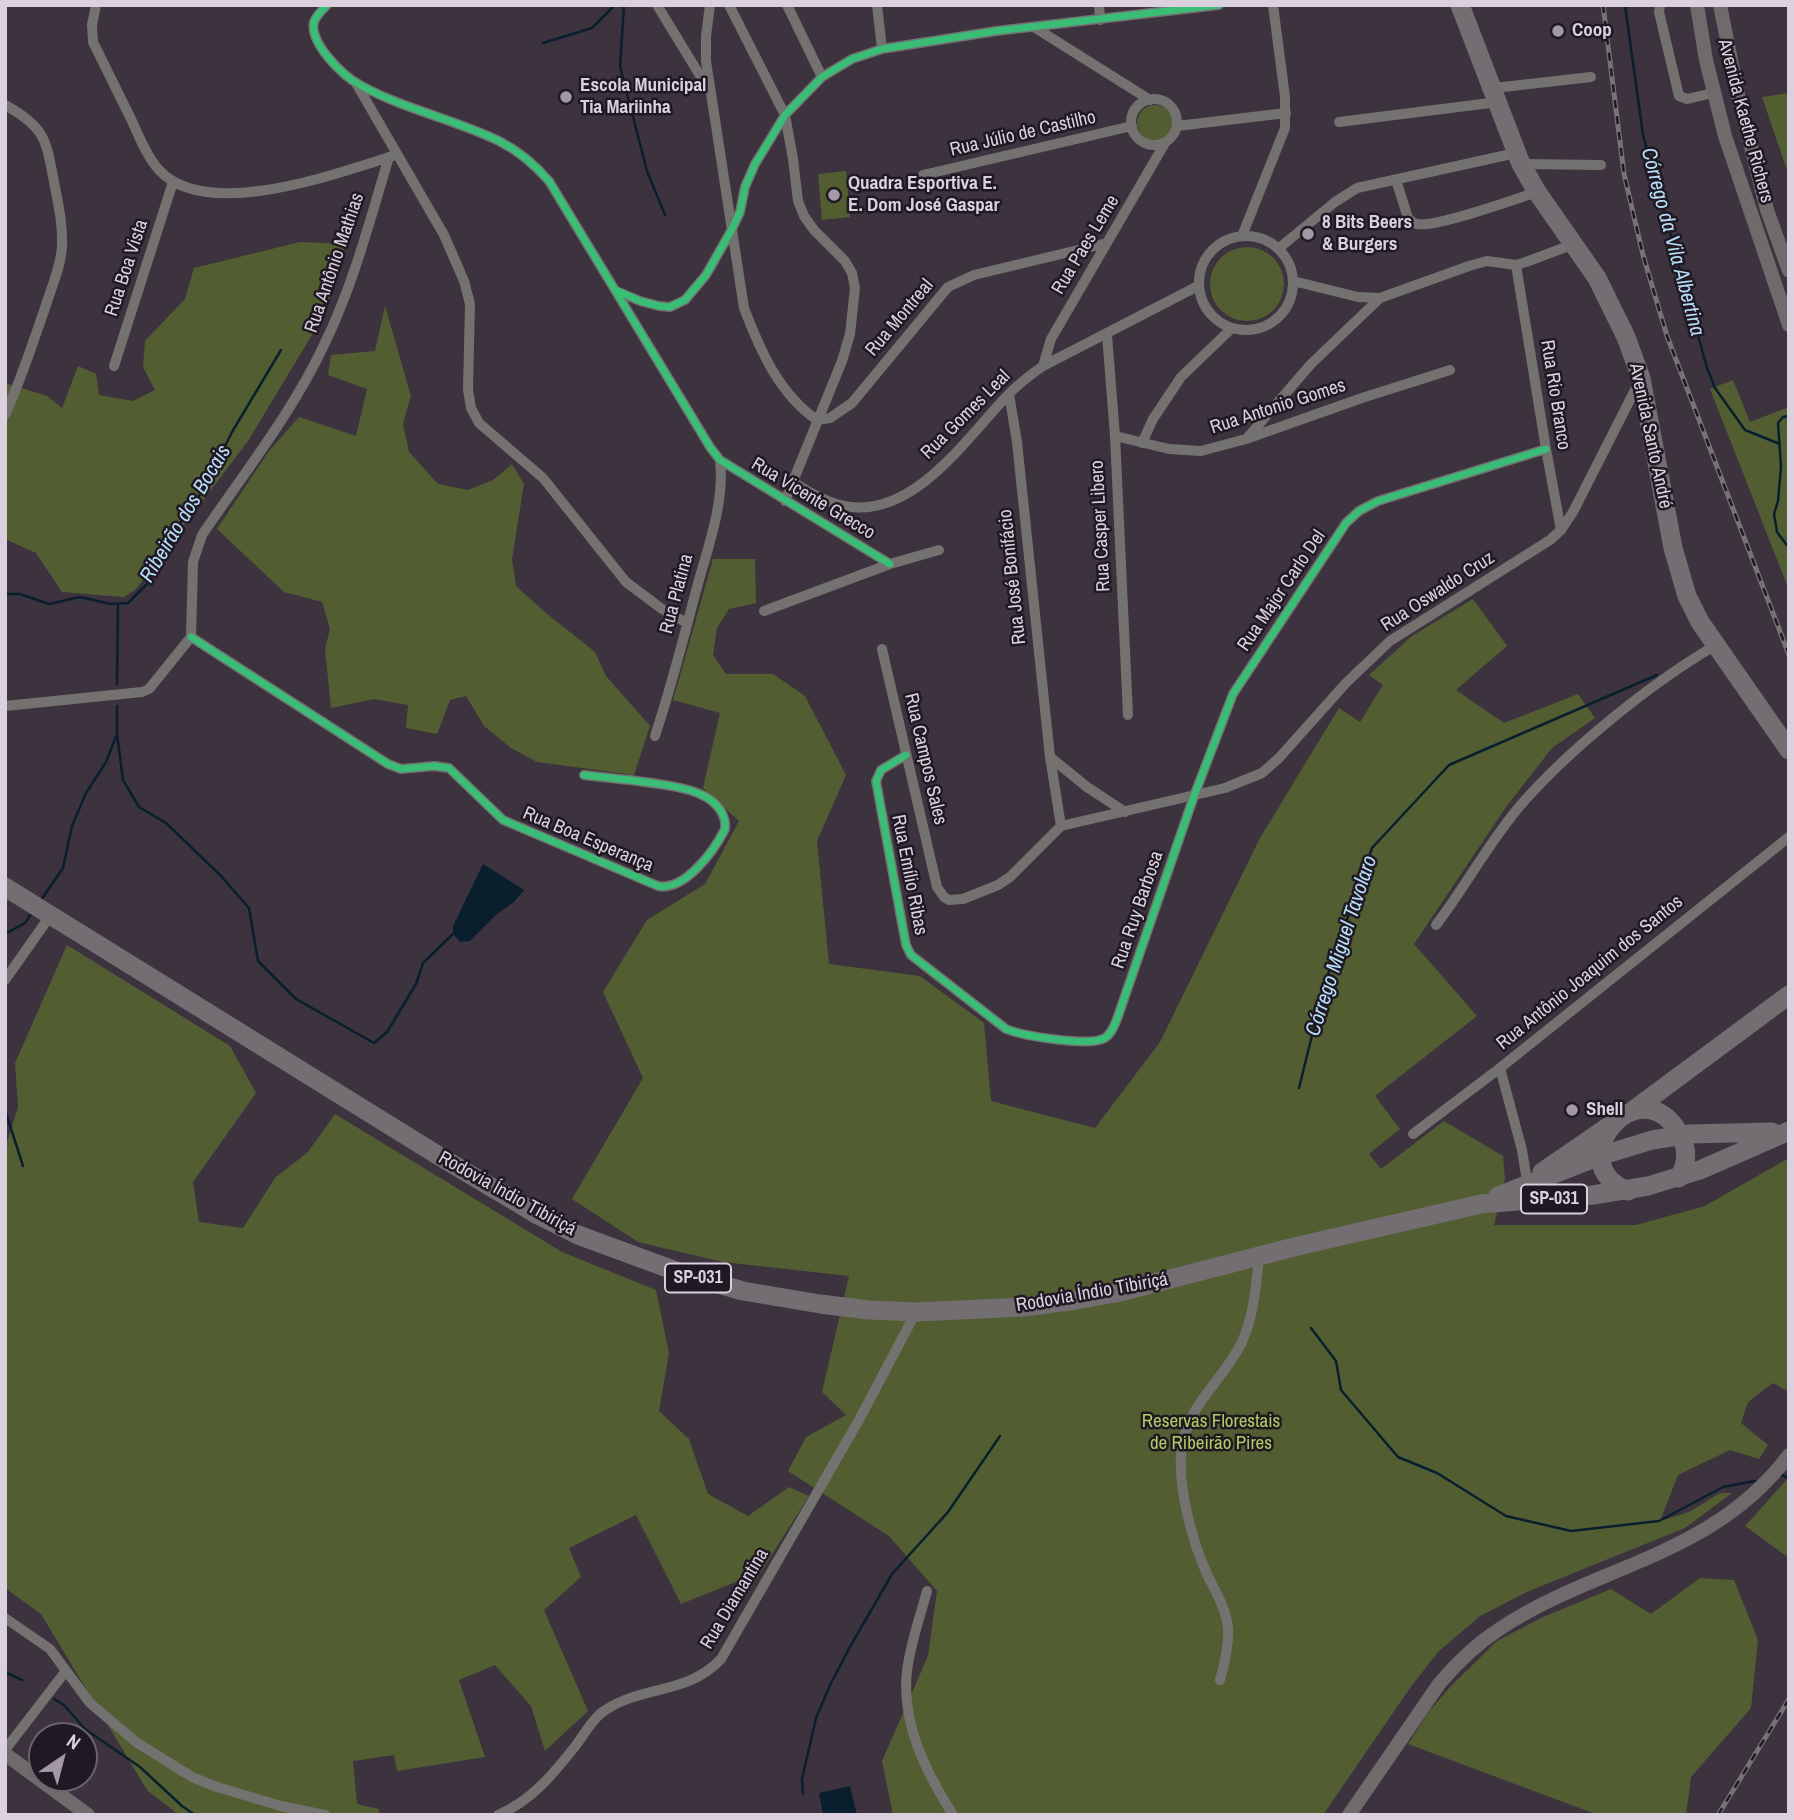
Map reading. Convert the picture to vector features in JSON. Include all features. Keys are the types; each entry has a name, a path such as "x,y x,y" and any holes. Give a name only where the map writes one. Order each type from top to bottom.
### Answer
{"highway":[{"name":"Avenida Santo André","path":"1460,5 1519,158 1537,192 1574,244 1614,309 1641,378 1679,572 1687,596 1700,622 1789,750"},
{"name":"Rodovia Índio Tibiriçá","path":"5,887 538,1215 578,1235 672,1270 743,1291 832,1306 916,1311 1024,1307 1116,1293 1481,1204 1628,1191 1679,1178 1788,1131"},
{"path":"1526,1182 1630,1112 1789,995"},
{"path":"1674,1079 1666,1094 1685,1164 1679,1178"},
{"path":"1630,1112 1650,1109 1676,1131"},
{"path":"1613,1123 1602,1144 1600,1156 1606,1177 1628,1191"},
{"name":"Rodovia Índio Tibiriçá","path":"1481,1204 1526,1182 1535,1183 1600,1156 1676,1131 1788,1131"},
{"path":"1606,1177 1610,1161 1621,1149"}],"main road":[{"name":"Avenida Kaethe Richers","path":"1697,5 1713,93 1740,183 1789,325"},
{"name":"Avenida Kaethe Richers","path":"1720,5 1738,95 1767,210 1789,271"},
{"path":"1740,183 1759,179"},
{"path":"1349,1815 1439,1684 1452,1668 1485,1639 1500,1628 1552,1601 1693,1538 1752,1496 1789,1455"},
{"path":"5,1752 88,1815"}],"street":[{"path":"96,5 92,26 93,42 147,152 173,182 196,189 230,193 266,191 393,156"},
{"path":"327,5 314,22 314,33 320,46 356,83 393,156 444,235 464,281 470,304 468,390 471,408 478,423 543,478 626,582 642,596 687,623"},
{"path":"657,5 709,90"},
{"path":"710,5 706,36 709,90 744,308 756,338 785,390 806,412 817,419"},
{"path":"729,5 785,115 798,201 804,216 845,261 852,273 855,288 850,334 842,361 785,501"},
{"path":"787,5 822,76"},
{"path":"877,5 882,50"},
{"path":"1098,5 1100,20"},
{"path":"616,290 659,306 670,307 685,300 706,275 732,231 755,164 785,115 822,76 852,59 882,50 1034,27 1219,5"},
{"path":"1242,236 1285,128 1286,113 1273,5"},
{"path":"1660,5 1659,12 1679,96 1687,99 1713,93"},
{"path":"1034,27 1150,100 1164,102 1170,106 1177,126 1171,138 1158,145 1144,143 1134,133 1132,126 1134,112 1150,100"},
{"path":"1339,122 1591,77"},
{"path":"356,83 377,94 500,141 520,153 549,181 709,447 720,460"},
{"path":"5,105 27,117 47,145 62,228 62,250 19,384 5,415"},
{"path":"1177,126 1286,113"},
{"name":"Rua Júlio de Castilho","path":"923,175 1132,126"},
{"name":"Rua Paes Leme","path":"1044,366 1051,340 1165,143"},
{"name":"Rua Antônio Mathias","path":"191,637 193,562 196,548 290,404 324,345 393,156"},
{"path":"1278,249 1357,188 1519,158 1601,165"},
{"path":"1396,180 1408,218 1421,224 1537,192"},
{"name":"Rua Boa Vista","path":"114,366 173,182"},
{"path":"1242,236 1267,241 1278,249 1290,269 1293,281 1287,305 1280,316 1258,329 1245,330 1232,328 1211,314 1204,304 1198,286 1201,269 1212,250 1221,243 1242,236"},
{"name":"Rua Montreal","path":"817,419 830,418 852,404 948,287 974,275 1107,243"},
{"path":"1293,281 1359,297 1380,298 1487,261 1516,265 1574,244"},
{"name":"Rua Rio Branco","path":"1516,265 1561,530"},
{"name":"Rua Gomes Leal","path":"793,482 833,503 851,508 873,507 894,501 915,489 935,472 1009,394 1044,366 1198,286"},
{"path":"1246,439 1311,364 1380,298"},
{"path":"1142,443 1153,419 1181,377 1232,328"},
{"name":"Rua Casper Libero","path":"1107,335 1115,436 1128,715"},
{"name":"Rua Antonio Gomes","path":"1115,436 1182,451 1201,451 1246,439 1450,370"},
{"name":"Rua Oswaldo Cruz","path":"1061,826 1226,788 1262,773 1279,758 1346,683 1390,642 1529,554 1561,530 1573,512 1641,378"},
{"name":"Rua José Bonifácio","path":"1009,394 1017,442 1050,757 1061,826"},
{"name":"Rua Major Carlo Del","path":"1194,796 1233,694 1346,523 1359,511 1378,501 1546,449"},
{"name":"Rua Platina","path":"655,736 667,702 719,501 722,483 720,460"},
{"name":"Rua Vicente Grecco","path":"720,460 890,564"},
{"path":"764,611 890,564 939,550"},
{"path":"5,706 142,692 154,683 191,637"},
{"name":"Rua Boa Esperança","path":"191,637 388,764 401,769 434,766 449,768 495,813 514,826 659,886 674,886 691,874 721,836 726,822 719,809 702,794 685,789 584,775"},
{"path":"1436,925 1505,824 1545,780 1615,717 1694,657 1716,645"},
{"name":"Rua Campos Sales","path":"882,649 934,877 940,892 954,901 1010,877 1061,826"},
{"name":"Rua Emílio Ribas","path":"906,755 881,770 876,782 906,945 911,955 990,1018 1013,1031 1089,1042 1104,1039 1110,1034"},
{"path":"1050,757 1087,787 1125,812"},
{"name":"Rua Ruy Barbosa","path":"1110,1034 1194,796"},
{"name":"Rua Antônio Joaquim dos Santos","path":"1413,1134 1500,1068 1789,837"},
{"path":"5,980 50,916"},
{"path":"1500,1068 1522,1150 1531,1167 1526,1182"},
{"path":"1220,1680 1227,1651 1228,1625 1190,1527 1181,1454 1187,1426 1196,1405 1227,1367 1241,1343 1254,1306 1259,1257"},
{"name":"Rua Diamantina","path":"498,1815 532,1795 558,1768 599,1715 619,1703 696,1679 709,1673 721,1659 859,1420 916,1311"},
{"path":"927,1591 907,1670 906,1698 910,1722 923,1764 953,1815"},
{"path":"5,1618 50,1649 85,1698 136,1742 192,1777 281,1806 325,1815"},
{"path":"5,1752 65,1672"}],"green space":[{"path":"1789,93 1789,176 1762,97"},
{"path":"1155,105 1168,110 1173,123 1168,136 1155,141 1142,136 1137,123 1142,110"},
{"name":"Quadra Esportiva E. E. Dom José Gaspar","path":"846,171 850,217 822,220 818,174"},
{"path":"300,242 345,244 324,315 248,441 136,589 124,597 62,592 36,553 5,539 5,383 47,396 62,408 78,366 96,374 99,395 133,401 155,390 143,367 145,341 185,299 194,268"},
{"path":"1247,247 1261,250 1273,258 1281,270 1284,284 1281,298 1273,310 1261,318 1247,321 1233,318 1221,310 1213,298 1210,284 1213,270 1221,258 1233,250"},
{"path":"385,306 411,396 403,424 409,452 438,484 468,490 493,480 512,464 524,484 512,559 516,586 595,652 606,676 650,726 634,775 537,762 511,748 484,726 466,696 450,700 437,734 406,728 408,705 374,699 331,708 325,649 330,629 322,602 284,592 217,529 269,451 299,417 356,436 367,389 328,375 331,355 375,351"},
{"path":"1733,380 1750,422 1789,407 1789,590 1710,389"},
{"name":"Reservas Florestais de Ribeirão Pires","path":"713,559 755,559 756,603 729,609 717,628 713,655 726,674 773,674 805,696 846,775 817,841 829,964 920,976 984,1023 991,1101 1095,1128 1160,1042 1260,838 1339,708 1360,722 1383,685 1369,675 1412,636 1473,599 1507,646 1456,690 1504,723 1578,694 1595,718 1552,748 1506,807 1414,944 1477,1016 1375,1096 1400,1129 1369,1154 1381,1169 1444,1121 1503,1156 1505,1178 1494,1225 1636,1225 1705,1206 1789,1158 1789,1392 1773,1383 1748,1402 1741,1423 1768,1445 1759,1459 1730,1450 1678,1475 1660,1521 1689,1512 1720,1493 1732,1493 1685,1528 1529,1591 1480,1616 1438,1652 1410,1688 1323,1815 893,1815 882,1761 928,1656 937,1591 889,1536 788,1471 806,1437 846,1415 822,1392 849,1276 723,1262 638,1242 572,1199 643,1078 603,992 647,920 705,884 739,821 703,788 720,713 673,700"},
{"path":"67,945 230,1046 256,1093 193,1182 199,1222 243,1228 275,1178 308,1152 335,1114 562,1252 656,1290 669,1353 659,1411 689,1439 708,1494 748,1516 789,1487 809,1496 745,1597 738,1581 681,1604 636,1515 569,1548 581,1577 544,1610 588,1711 545,1751 531,1706 495,1665 459,1680 485,1757 397,1771 394,1755 353,1761 357,1804 379,1809 379,1815 179,1815 147,1790 41,1614 5,1588 5,1149 18,1107 15,1063"},
{"path":"1789,1477 1789,1558 1745,1526"},
{"path":"1700,1578 1734,1580 1758,1640 1751,1708 1691,1777 1686,1815 1598,1815 1408,1744 1430,1710 1497,1641 1543,1617 1611,1589 1651,1614"}],"water":[{"path":"483,864 524,890 470,941 460,942 453,934 453,926"},
{"path":"850,1786 857,1815 823,1815 819,1793"}],"waterway":[{"path":"543,43 592,28 615,5"},
{"path":"624,5 620,66 647,171 665,215"},
{"name":"Córrego da Vila Albertina","path":"1625,5 1643,135 1707,368 1715,388 1745,430 1780,444"},
{"name":"Ribeirão dos Bocais","path":"5,594 20,594 49,604 80,597 111,604 128,603 147,584 165,545 203,490 232,432 281,350"},
{"path":"1789,416 1783,417 1778,423 1781,467 1774,514 1777,532 1789,548"},
{"path":"117,684 118,604"},
{"name":"Córrego Miguel Tavolaro","path":"1299,1088 1325,983 1372,848 1449,765 1657,675"},
{"path":"41,900 63,868 72,826 86,793 106,762 117,734 117,706"},
{"path":"117,734 123,780 139,807 166,823 220,875 249,908 258,961 296,999 374,1043 387,1032 416,984 423,963 453,934"},
{"path":"5,934 25,923 31,914"},
{"path":"5,1110 23,1166"},
{"path":"1311,1328 1336,1361 1341,1390 1398,1457 1437,1473 1506,1516 1571,1531 1659,1521 1723,1487 1755,1481"},
{"path":"803,1794 802,1779 816,1718 851,1645 892,1574 948,1512 1000,1436"},
{"path":"1777,1476 1789,1478"},
{"path":"5,1672 22,1680"},
{"path":"54,1699 64,1705 85,1729 140,1767 195,1815"}],"railway":[{"path":"1603,5 1624,174 1643,255 1667,336 1789,655"},
{"path":"1718,1815 1789,1699"}],"cycle path":[{"path":"327,5 315,20 314,30 322,49 345,74 360,85 394,101 499,141 526,159 549,181 720,460 890,564"},
{"path":"616,290 659,306 670,307 685,300 706,275 731,231 755,164 785,115 822,77 852,59 882,49 996,31 1219,5"},
{"path":"906,755 881,770 876,781 906,945 911,955 1006,1029 1072,1041 1105,1038 1117,1019 1194,796 1233,694 1346,523 1359,511 1378,501 1546,449"},
{"path":"191,637 388,764 401,769 434,766 449,768 503,820 658,886 678,882 698,868 725,829 724,818 716,804 691,791 662,784 584,775"}],"place":[{"name":"Coop","path":"1558,31"},
{"name":"Escola Municipal Tia Mariinha","path":"566,97"},
{"name":"Quadra Esportiva E. E. Dom José Gaspar","path":"834,195"},
{"name":"8 Bits Beers & Burgers","path":"1308,234"},
{"name":"Shell","path":"1572,1110"}]}
